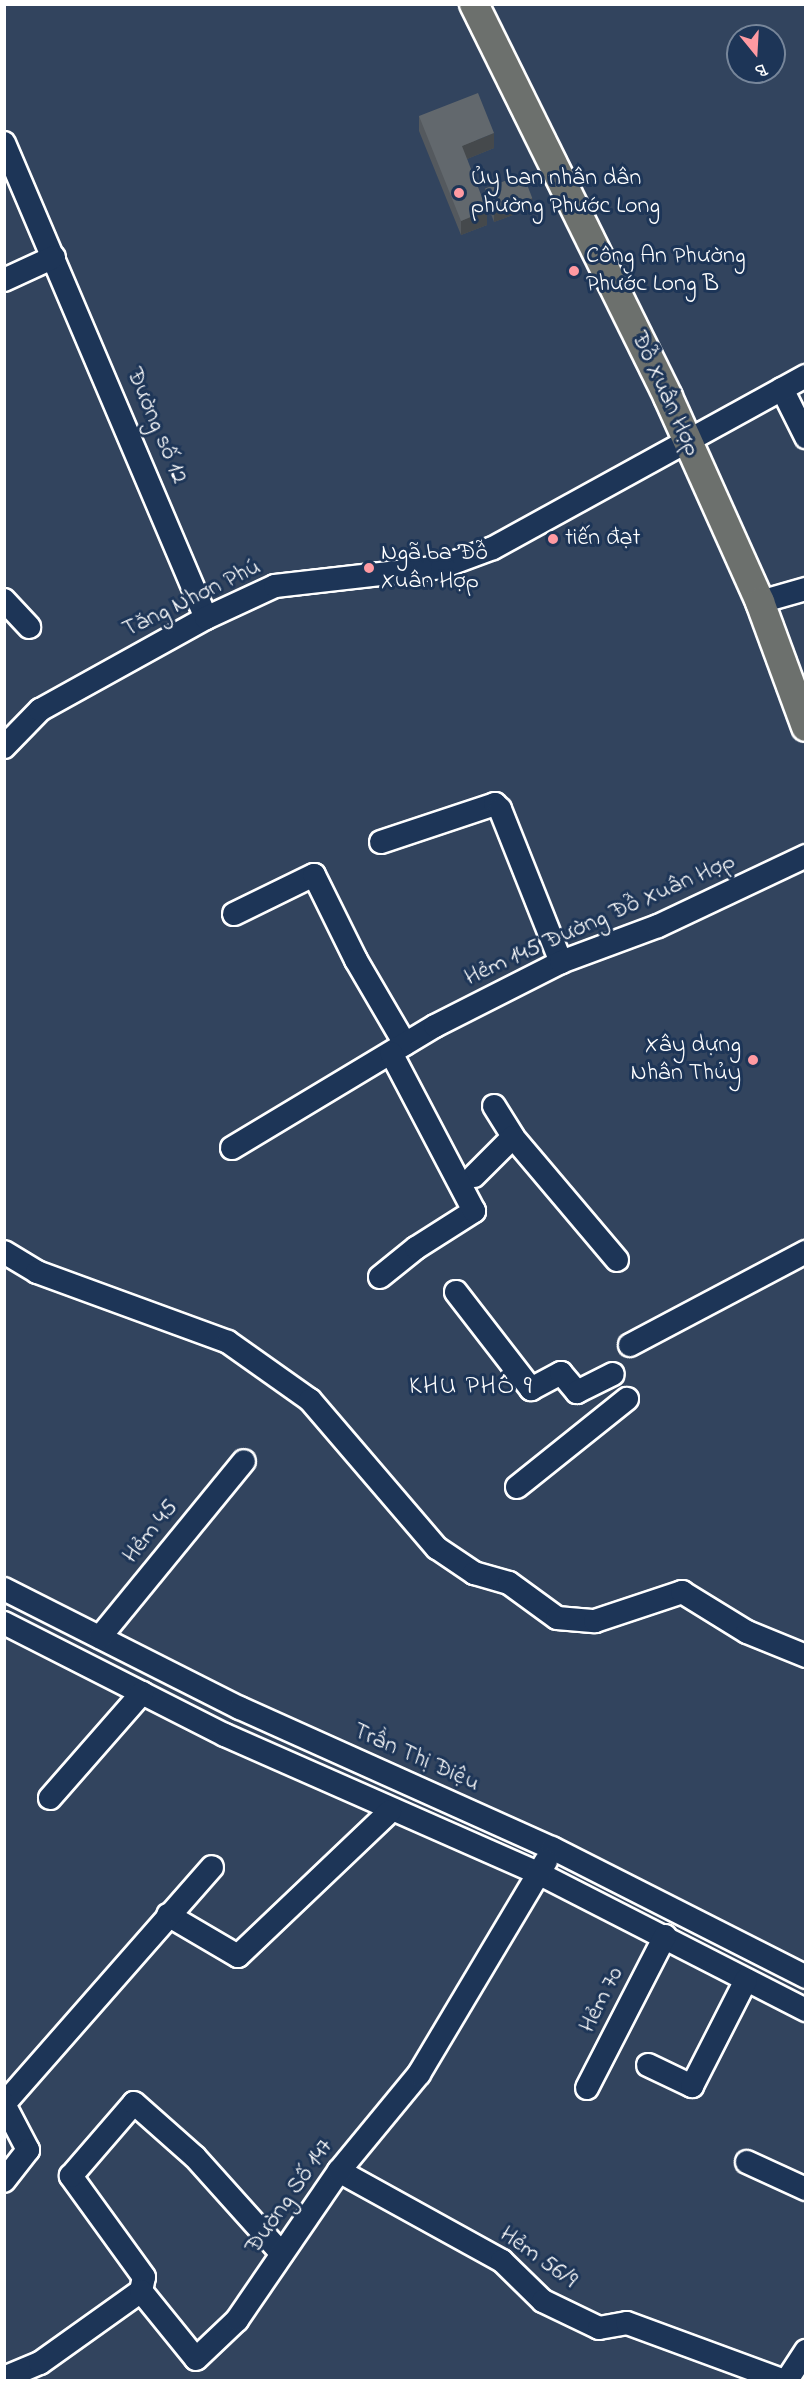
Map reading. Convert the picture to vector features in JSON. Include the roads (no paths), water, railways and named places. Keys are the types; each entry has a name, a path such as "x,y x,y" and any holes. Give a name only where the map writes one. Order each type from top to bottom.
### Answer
{"main road":[{"name":"Đỗ Xuân Hợp","path":"474,4 688,442 760,602 806,727"}],"street":[{"path":"4,143 54,257 4,280"},
{"name":"Đường số 12","path":"54,257 206,618"},
{"name":"Tăng Nhơn Phú","path":"4,747 40,711 206,618 275,586 442,567 493,548 806,376"},
{"path":"782,389 806,437"},
{"path":"760,602 806,589"},
{"path":"4,600 28,627"},
{"path":"381,842 495,804 500,809 561,962"},
{"name":"Hẻm 145 Đường Đỗ Xuân Hợp","path":"232,1148 398,1049 561,962 658,926 806,855"},
{"path":"234,914 314,875 474,1211 416,1248 380,1277"},
{"path":"494,1106 513,1137 617,1260"},
{"path":"474,1176 513,1137"},
{"path":"4,1252 37,1272 228,1342 310,1400 437,1548 474,1572 509,1583 557,1618 595,1621 682,1592 747,1632 806,1656"},
{"path":"630,1346 806,1252"},
{"path":"456,1292 531,1389 561,1373 577,1392 613,1374"},
{"path":"517,1487 627,1399"},
{"name":"Hẻm 45","path":"100,1637 244,1461"},
{"name":"Trần Thị Điệu","path":"4,1588 240,1708 552,1848 806,1977"},
{"path":"4,1623 225,1735 390,1811 540,1874 806,2010"},
{"path":"50,1798 142,1693"},
{"path":"225,1735 240,1708"},
{"path":"168,1915 238,1956 390,1811"},
{"name":"Đường Số 147","path":"141,2291 196,2359 237,2320 339,2171 419,2074 540,1874 552,1848"},
{"path":"4,2181 28,2150 4,2104 212,1867"},
{"name":"Hẻm 70","path":"586,2088 665,1936"},
{"path":"648,2065 692,2086 746,1980"},
{"path":"4,2378 40,2363 141,2291 144,2277 71,2176 134,2103 195,2157 282,2254"},
{"path":"747,2162 806,2190"},
{"name":"Hẻm 56/9","path":"339,2171 502,2261 543,2301 599,2328 627,2323 782,2380"},
{"path":"787,2380 806,2351"}],"place":[{"name":"Ủy ban nhân dân phường Phước Long","path":"459,193"},
{"name":"Công An Phường Phước Long B","path":"574,271"},
{"name":"tiến đạt","path":"553,539"},
{"name":"Ngã ba Đỗ Xuân Hợp","path":"369,568"},
{"name":"Xây dựng Nhân Thủy","path":"753,1060"}],"district":[{"name":"KHU PHỐ 9","path":"471,1388"}]}
